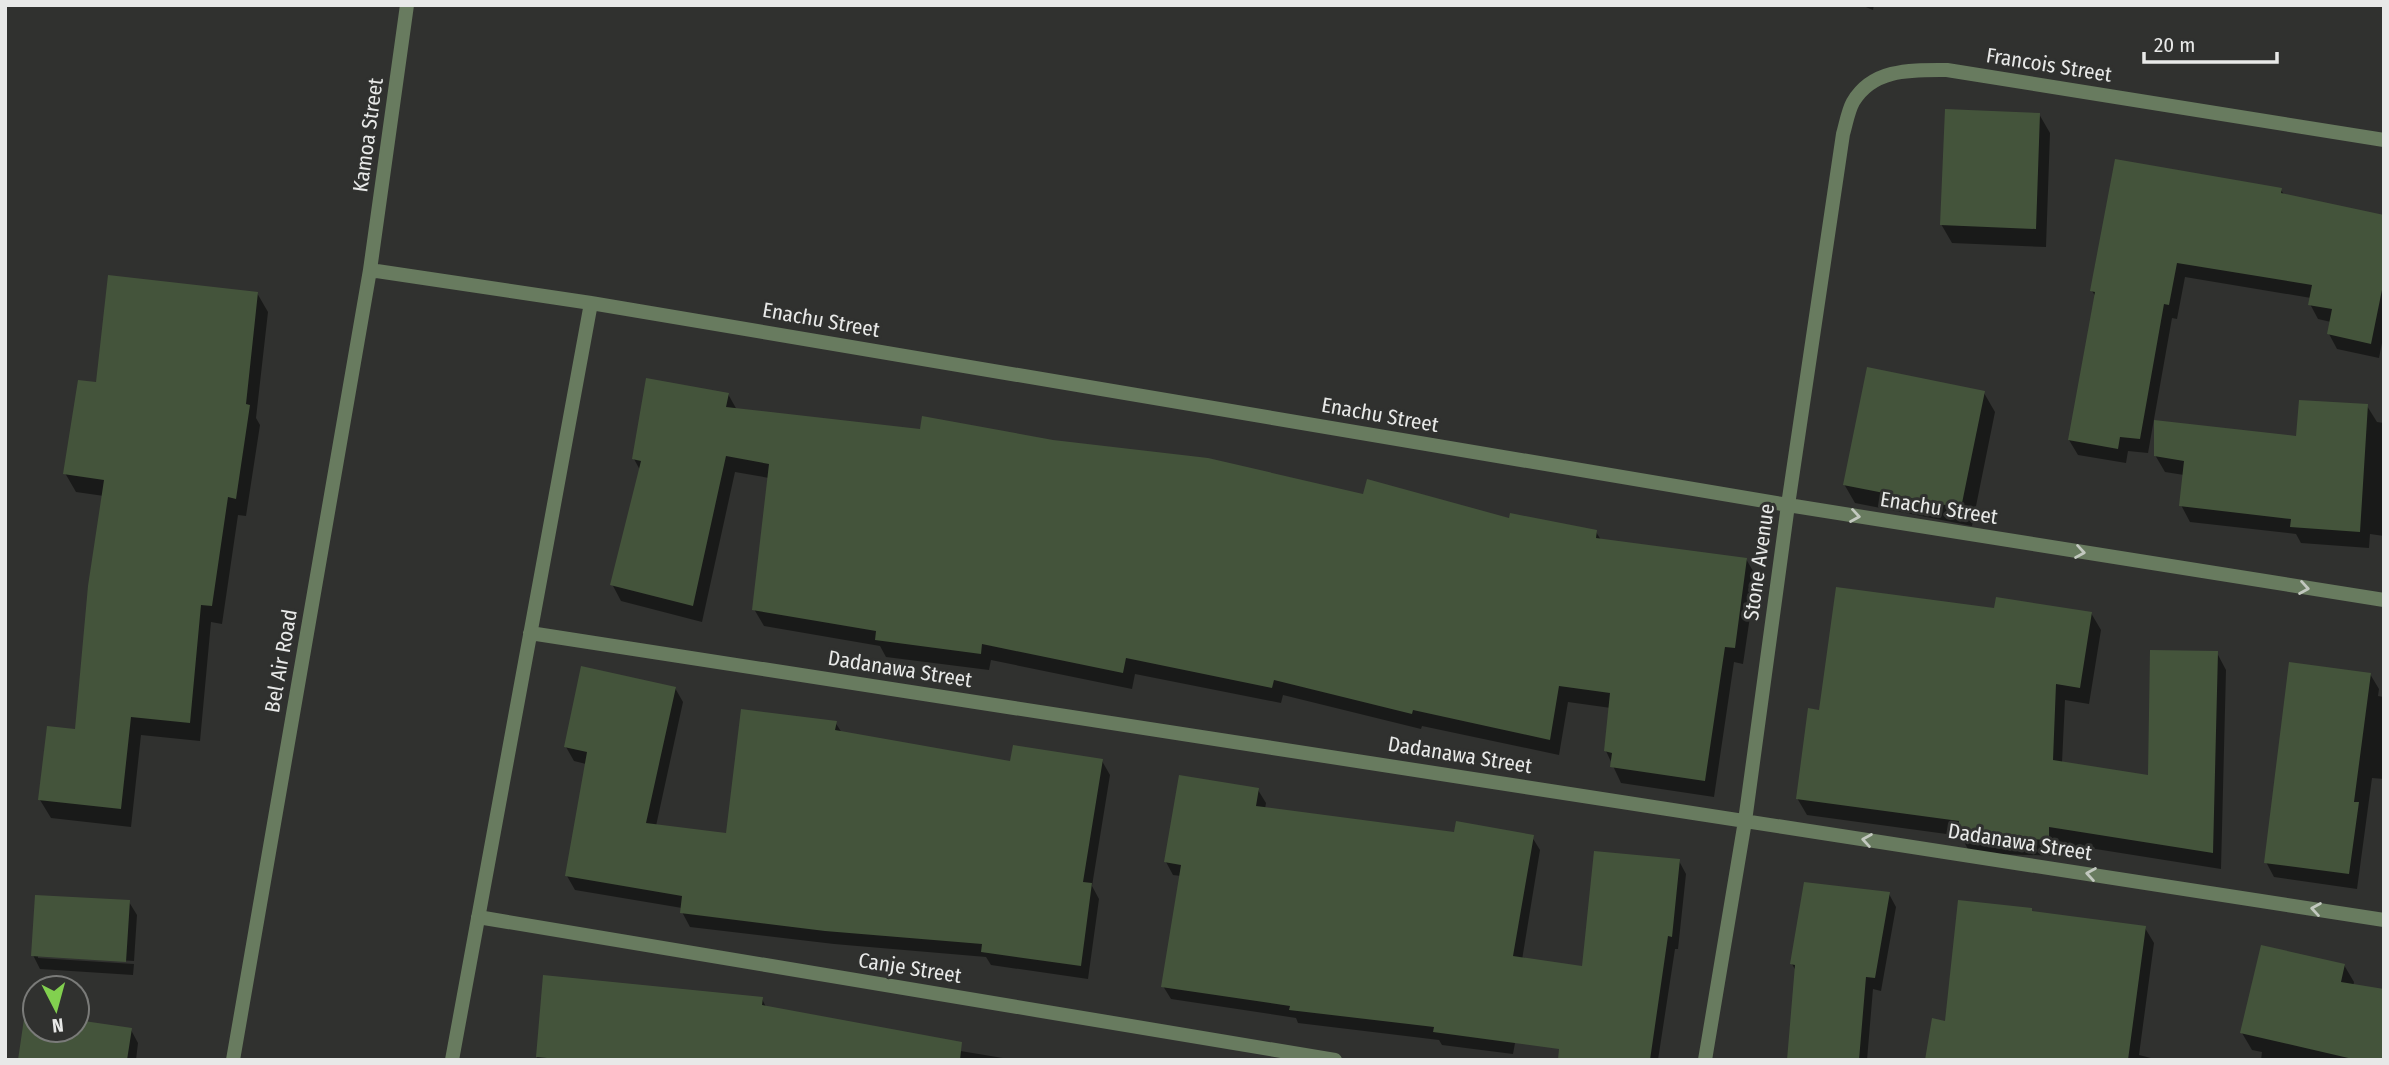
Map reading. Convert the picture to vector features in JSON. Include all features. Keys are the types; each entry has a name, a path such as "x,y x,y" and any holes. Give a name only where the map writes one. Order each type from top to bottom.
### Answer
{"street":[{"name":"Kamoa Street","path":"370,270 407,5"},
{"name":"Francois Street","path":"1874,79 1908,70 1947,70 2384,140"},
{"name":"Stone Avenue","path":"1705,1060 1745,821 1843,134 1853,103 1874,79"},
{"name":"Enachu Street","path":"370,270 591,303 1788,505 2384,600"},
{"name":"Bel Air Road","path":"233,1060 370,270"},
{"path":"452,1060 591,303"},
{"name":"Dadanawa Street","path":"530,633 2384,920"},
{"name":"Canje Street","path":"478,917 1335,1060"}],"building":[{"path":"1945,109 2040,113 2036,229 1940,225"},
{"path":"2115,159 2282,188 2281,193 2384,215 2384,280 2371,344 2327,334 2332,309 2308,305 2312,285 2177,263 2169,305 2164,304 2140,439 2120,437 2118,449 2068,440 2095,292 2090,291"},
{"path":"108,275 258,292 246,404 250,405 236,499 228,497 212,606 201,605 190,723 131,717 121,809 38,800 47,726 75,729 88,586 104,480 63,474 78,380 96,382"},
{"path":"1867,367 1985,391 1961,508 1843,485"},
{"path":"646,378 729,393 726,407 920,429 922,416 1053,440 1208,458 1363,494 1367,479 1509,518 1510,513 1597,530 1596,538 1747,558 1735,648 1725,647 1705,781 1610,767 1612,753 1604,751 1610,693 1559,686 1550,740 1413,710 1412,714 1274,680 1272,688 1126,658 1123,673 982,644 981,654 875,640 876,631 752,610 769,464 726,456 693,606 610,585 641,461 632,459"},
{"path":"2299,400 2368,404 2360,532 2290,527 2291,519 2179,506 2184,461 2154,456 2154,420 2296,436"},
{"path":"1836,587 1994,608 1996,597 2092,612 2080,688 2056,684 2053,760 2148,775 2150,650 2218,651 2213,853 2049,827 2049,840 1959,836 1959,821 1796,799 1808,708 1819,710"},
{"path":"2289,662 2371,673 2354,802 2359,802 2349,874 2264,863"},
{"path":"581,666 676,687 646,823 726,833 741,709 837,721 835,730 1010,761 1013,745 1103,759 1083,882 1092,883 1081,966 981,952 982,944 825,931 680,913 682,896 565,876 587,752 564,747"},
{"path":"1179,775 1259,788 1256,806 1454,832 1456,821 1534,835 1513,956 1582,966 1594,851 1680,859 1672,937 1668,936 1650,1060 1558,1060 1559,1049 1433,1032 1434,1027 1289,1010 1290,1006 1161,987 1181,865 1164,862"},
{"path":"1804,882 1890,892 1875,978 1866,977 1859,1060 1787,1060 1795,965 1790,964"},
{"path":"35,895 130,900 126,962 31,956"},
{"path":"1958,900 2032,908 2032,911 2146,926 2128,1060 1925,1060 1932,1018 1945,1021"},
{"path":"2261,945 2345,964 2341,982 2384,989 2384,1060 2357,1060 2240,1033"},
{"path":"543,975 763,997 762,1005 962,1042 960,1060 569,1060 536,1057"},
{"path":"91,1022 132,1028 127,1060 18,1060 21,1039 21,1044 91,1044"}]}
